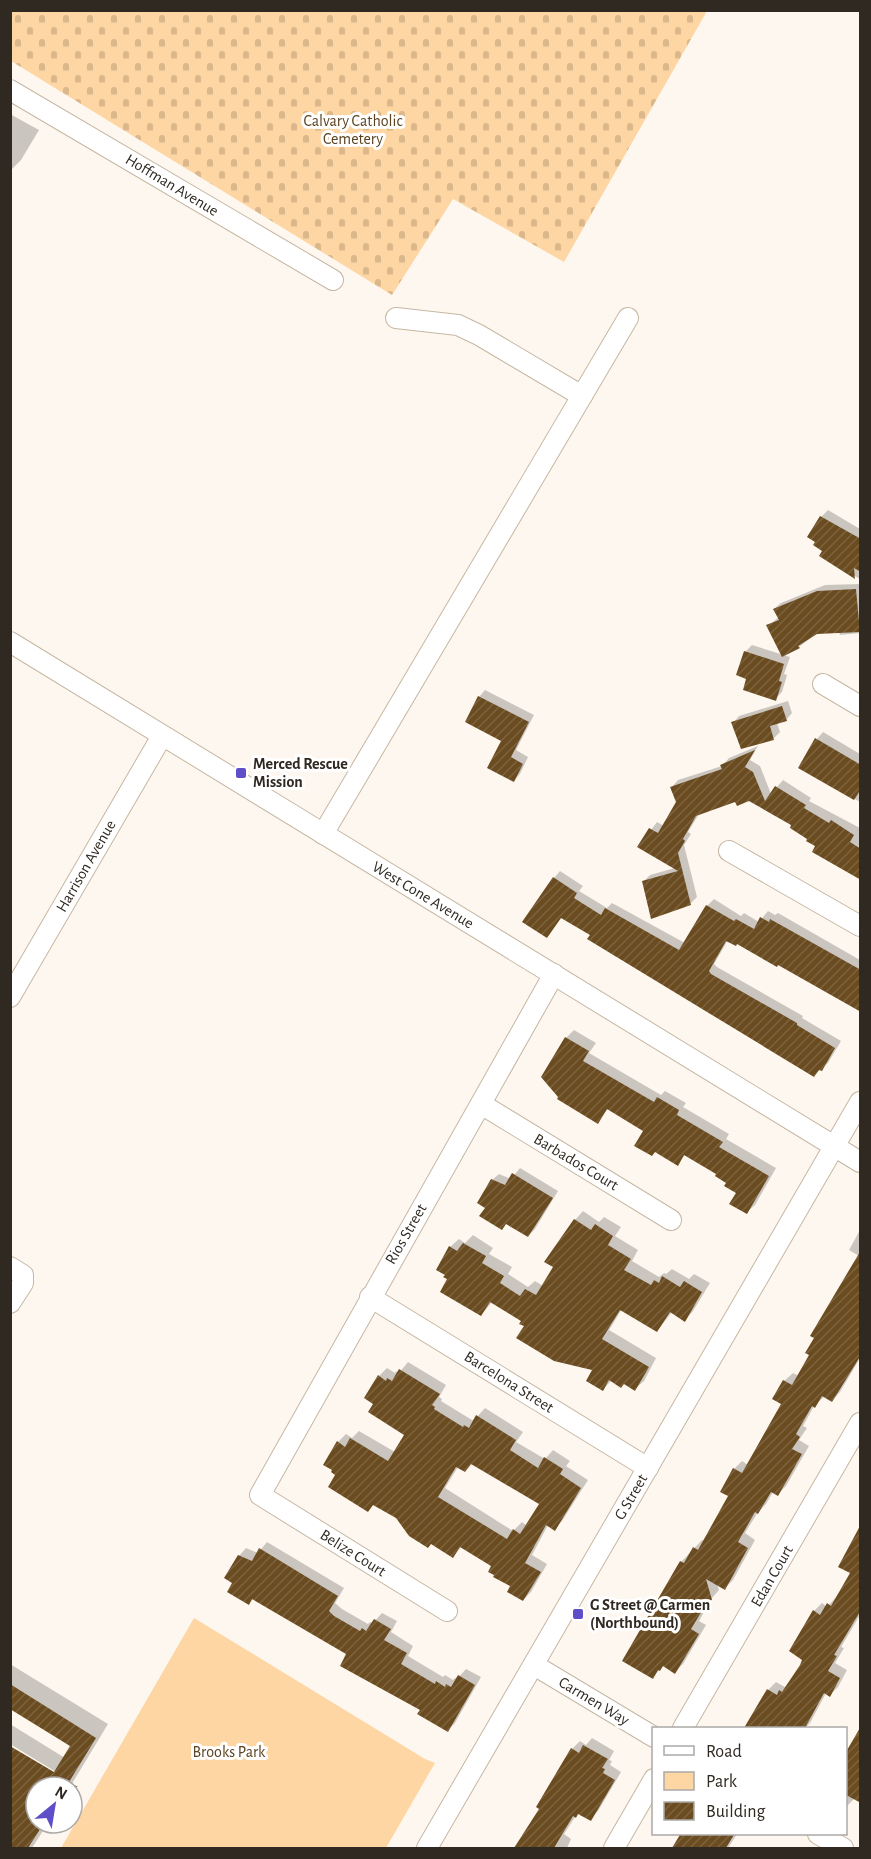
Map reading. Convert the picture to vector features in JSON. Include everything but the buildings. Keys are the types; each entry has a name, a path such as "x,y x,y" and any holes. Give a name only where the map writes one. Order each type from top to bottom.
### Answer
{"street":[{"name":"Hoffman Avenue","path":"10,90 333,280"},
{"path":"396,318 458,325 582,396"},
{"path":"323,834 628,318"},
{"name":"West Cone Avenue","path":"10,642 861,1162"},
{"path":"823,684 861,706"},
{"name":"Harrison Avenue","path":"10,997 162,736"},
{"path":"729,851 861,926"},
{"name":"Rios Street","path":"260,1495 554,974"},
{"name":"G Street","path":"428,1848 861,1102"},
{"name":"Barbados Court","path":"480,1104 671,1220"},
{"path":"10,1267 23,1275 23,1283 10,1303"},
{"name":"Barcelona Street","path":"370,1297 648,1468"},
{"name":"Edan Court","path":"684,1727 861,1423"},
{"name":"Belize Court","path":"260,1495 447,1611"},
{"name":"Carmen Way","path":"534,1665 652,1736"},
{"path":"614,1848 652,1782"},
{"path":"821,1835 843,1848"}],"green space":[{"name":"Calvary Catholic Cemetery","path":"10,11 707,11 564,262 453,199 392,295 11,61"},
{"name":"Brooks Park","path":"194,1618 435,1763 386,1848 61,1848 69,1835 84,1835 84,1808"}],"place":[{"name":"Merced Rescue Mission","path":"241,773"},
{"name":"G Street @ Carmen (Northbound)","path":"578,1614"}]}
